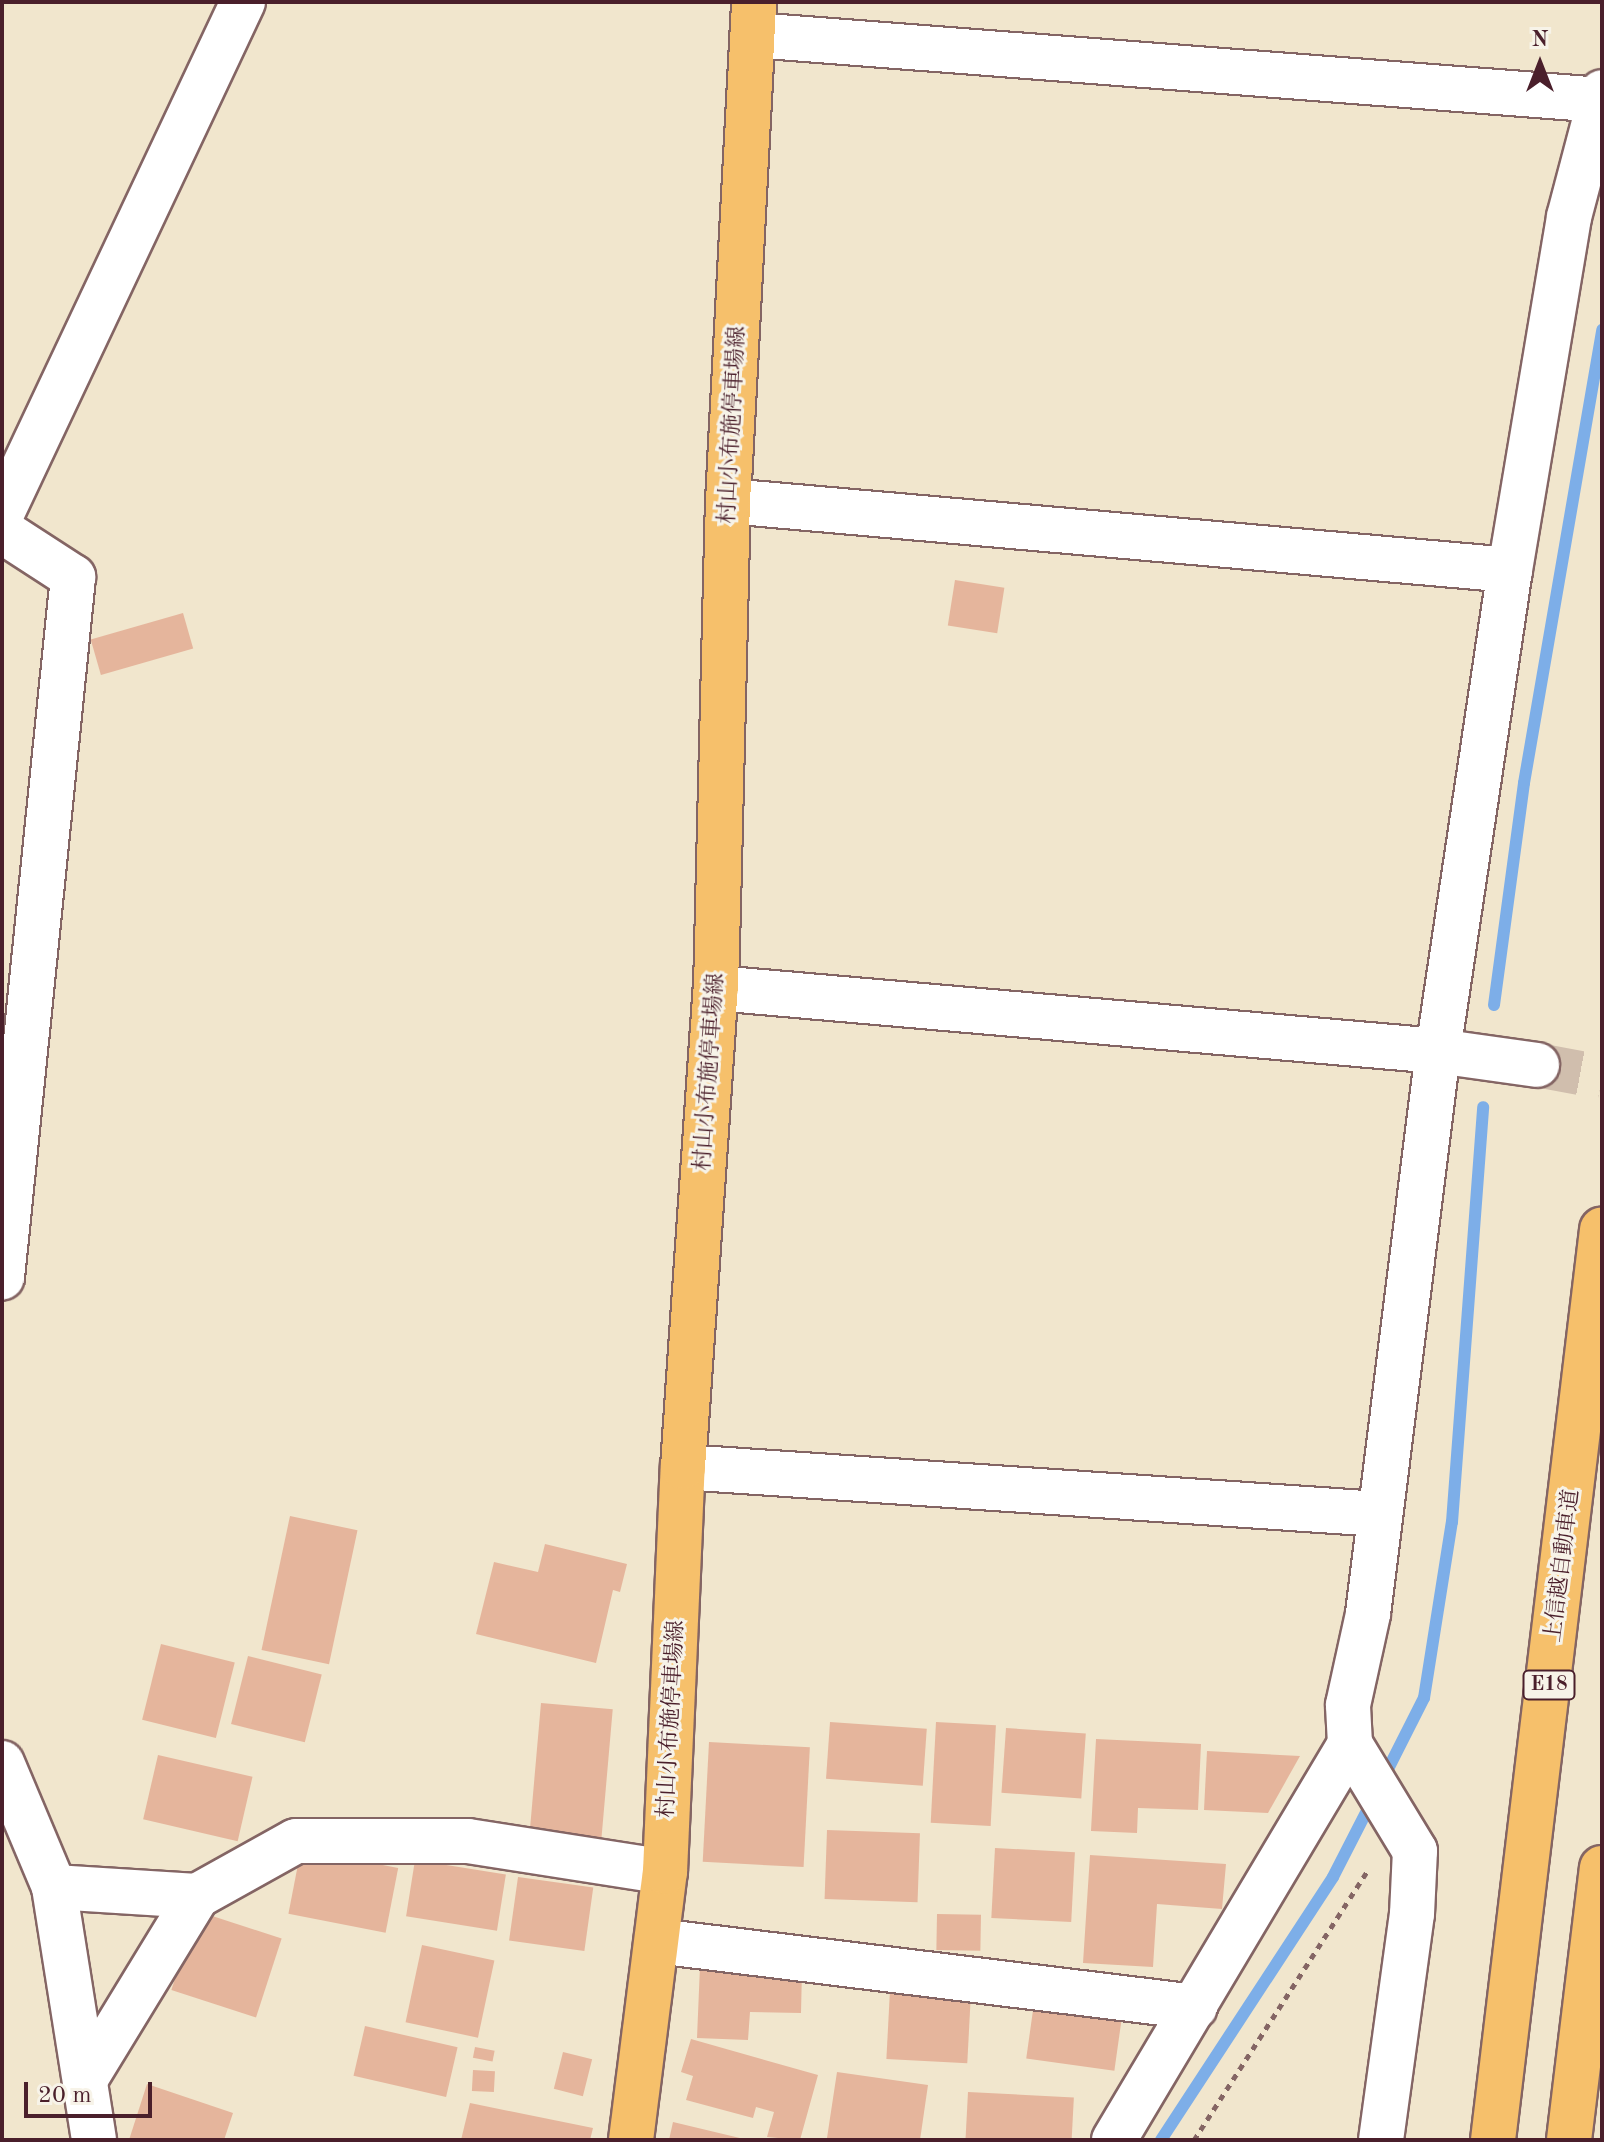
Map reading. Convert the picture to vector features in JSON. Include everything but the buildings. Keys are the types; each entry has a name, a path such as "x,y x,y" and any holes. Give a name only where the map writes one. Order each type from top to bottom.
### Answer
{"main road":[{"name":"村山小布施停車場線","path":"631,2140 665,1872 683,1467 716,988 728,501 754,18"},
{"name":"上信越自動車道","path":"1493,2140 1602,1230"},
{"path":"1569,2140 1602,1868"}],"street":[{"path":"2,513 243,2"},
{"path":"754,18 1601,98 1569,217 1510,570 1438,1051 1368,1614 1348,1705 1355,1752 1415,1851 1412,1914 1381,2140"},
{"path":"728,501 1510,570"},
{"path":"2,531 73,577 2,1277"},
{"path":"716,988 1438,1051 1537,1065"},
{"path":"683,1467 1380,1514"},
{"path":"1114,2140 1195,2007 1319,1788 1355,1752"},
{"path":"2,1763 54,1887 94,2140"},
{"path":"86,2078 197,1896 296,1841 468,1841 665,1872"},
{"path":"54,1887 197,1896"},
{"path":"657,1941 1195,2007"}],"path":[{"path":"1194,2140 1393,1815"}],"waterway":[{"path":"1494,1005 1524,783 1602,330"},
{"path":"1383,1779 1424,1698 1452,1522 1483,1107"},
{"path":"1161,2140 1333,1877 1373,1799"}],"tunnel":[{"path":"1537,1065 1602,1077"}]}
